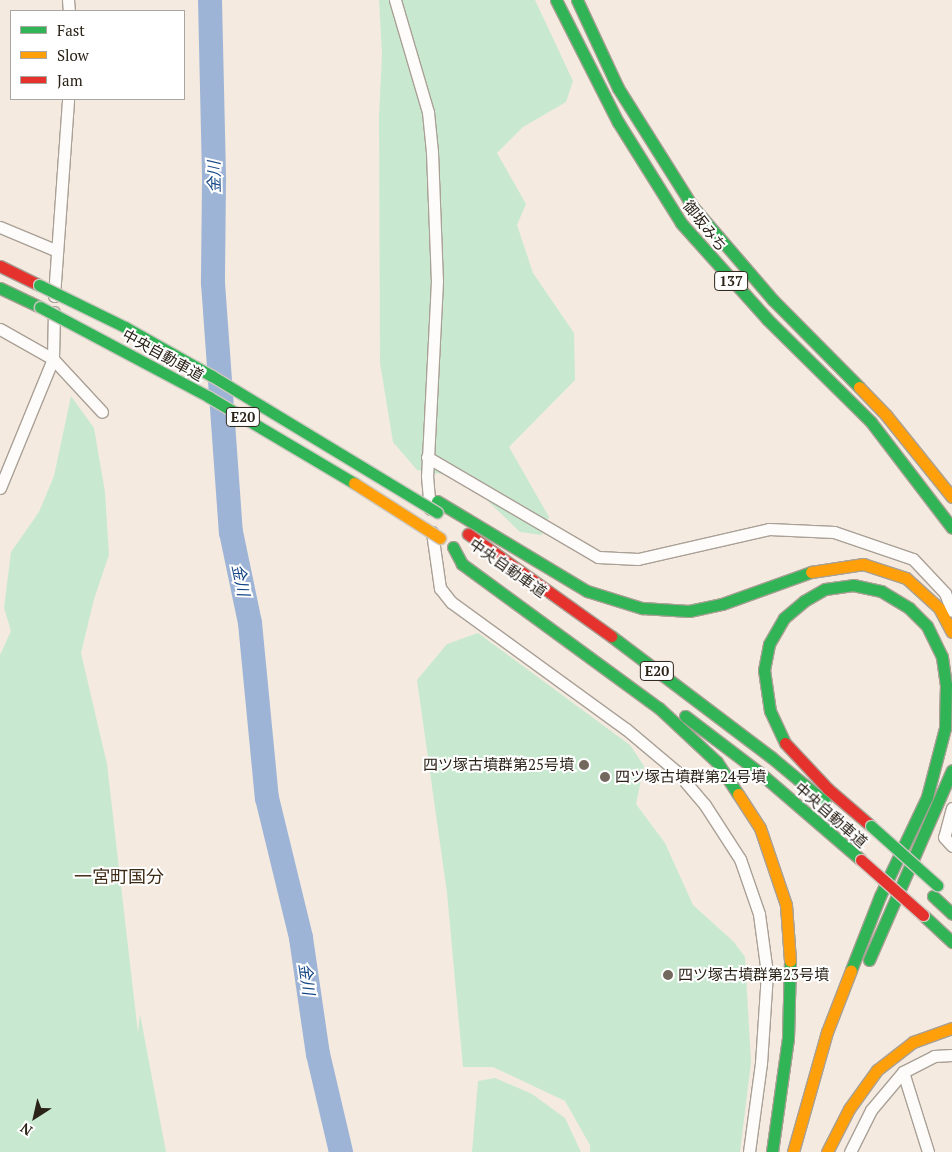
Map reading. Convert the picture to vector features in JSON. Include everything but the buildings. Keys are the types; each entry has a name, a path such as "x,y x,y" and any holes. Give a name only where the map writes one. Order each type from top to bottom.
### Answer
{"highway":[{"name":"御坂みち","path":"556,0 618,122 681,223 767,319 871,422 952,528"},
{"name":"御坂みち","path":"577,0 593,40 618,88 693,207 772,300 886,414 952,497"},
{"name":"中央自動車道","path":"0,266 125,327 212,376 398,488 408,486 748,739 869,838 952,914"},
{"name":"中央自動車道","path":"0,288 40,307 209,397 334,470 440,538 673,706 760,773 952,942"},
{"path":"437,506 587,590 615,602 642,608 689,611 722,604 818,569 863,564 906,578 939,608 952,632"},
{"path":"453,547 462,564 659,708 710,755 760,828 786,905 790,940 788,1038 772,1152"},
{"path":"792,1152 809,1088 837,1005 880,896 927,797 945,728 946,684 942,658 927,626 908,608 881,591 853,585 825,589 804,601 784,618 769,644 764,670 770,711 785,744 828,789 871,826 937,884 952,898"},
{"path":"855,994 952,770"},
{"path":"827,1152 849,1109 877,1070 913,1042 952,1028"},
{"path":"806,1152 834,1055"}],"street":[{"path":"396,0 428,112 432,152 437,281 427,486 440,588 451,602 482,627 626,729 677,772 706,805 740,859 759,914 767,973 761,1063 749,1152"},
{"path":"0,488 53,359 55,250 68,100"},
{"path":"0,227 55,250"},
{"path":"0,329 53,359 102,412"},
{"path":"427,457 598,557 638,559 768,529 834,532 913,559 945,593 952,611"},
{"path":"952,808 944,837 952,846"},
{"path":"850,1152 872,1110 903,1072 934,1056 952,1055"},
{"path":"903,1072 928,1152"}],"green space":[{"path":"379,0 535,0 573,81 566,102 523,127 497,153 526,204 517,225 533,273 574,333 575,380 509,447 549,517 542,535 520,532 464,478 417,470 393,442 380,363 379,116 382,54"},
{"path":"71,396 94,428 105,492 109,555 94,599 81,653 107,764 138,1033 140,1014 166,1152 0,1152 0,655 11,631 4,608 11,552 39,512 54,476"},
{"path":"478,633 630,745 644,766 636,804 665,843 693,905 734,942 745,957 751,1062 740,1152 590,1152 590,1145 565,1101 493,1067 463,1067 447,893 417,680 447,644"},
{"path":"495,1078 532,1094 565,1118 581,1152 472,1152 478,1081"}],"waterway":[{"name":"金川","path":"210,0 214,180 213,283 231,532 250,623 267,798 301,938 318,1054 341,1152"}],"traffic: fast":[{"path":"556,0 618,122 681,223 767,319 871,422 952,528"},
{"path":"577,0 618,88 693,207 773,300 859,387"},
{"path":"39,285 125,327 212,376 437,512"},
{"path":"0,288 40,307"},
{"path":"40,307 209,397 354,483"},
{"path":"437,501 587,591 642,608 689,611 722,604 811,572"},
{"path":"453,547 462,564 659,708 717,762 738,794"},
{"path":"785,743 770,711 764,670 769,644 784,618 804,601 825,589 853,585 881,591 909,608 927,626 942,657 946,684 945,728 927,797 880,896 851,970"},
{"path":"611,636 771,757 825,802"},
{"path":"685,716 760,773 861,860"},
{"path":"869,960 952,770"},
{"path":"871,826 937,885"},
{"path":"933,896 952,914"},
{"path":"923,915 952,942"},
{"path":"772,1152 788,1038 790,961"}],"traffic: slow":[{"path":"859,387 886,415 952,497"},
{"path":"354,483 440,538"},
{"path":"811,572 863,564 906,578 939,608 952,632"},
{"path":"738,794 760,828 786,905 790,961"},
{"path":"793,1152 827,1032 851,970"},
{"path":"827,1152 849,1109 877,1070 913,1042 952,1028"}],"traffic: jam":[{"path":"0,266 39,285"},
{"path":"468,534 611,636"},
{"path":"785,743 828,789 871,826"},
{"path":"861,860 923,915"}],"place":[{"name":"四ツ塚古墳群第25号墳","path":"584,765"},
{"name":"四ツ塚古墳群第24号墳","path":"605,777"},
{"name":"四ツ塚古墳群第23号墳","path":"668,975"}],"district":[{"name":"一宮町国分","path":"119,876"}]}
